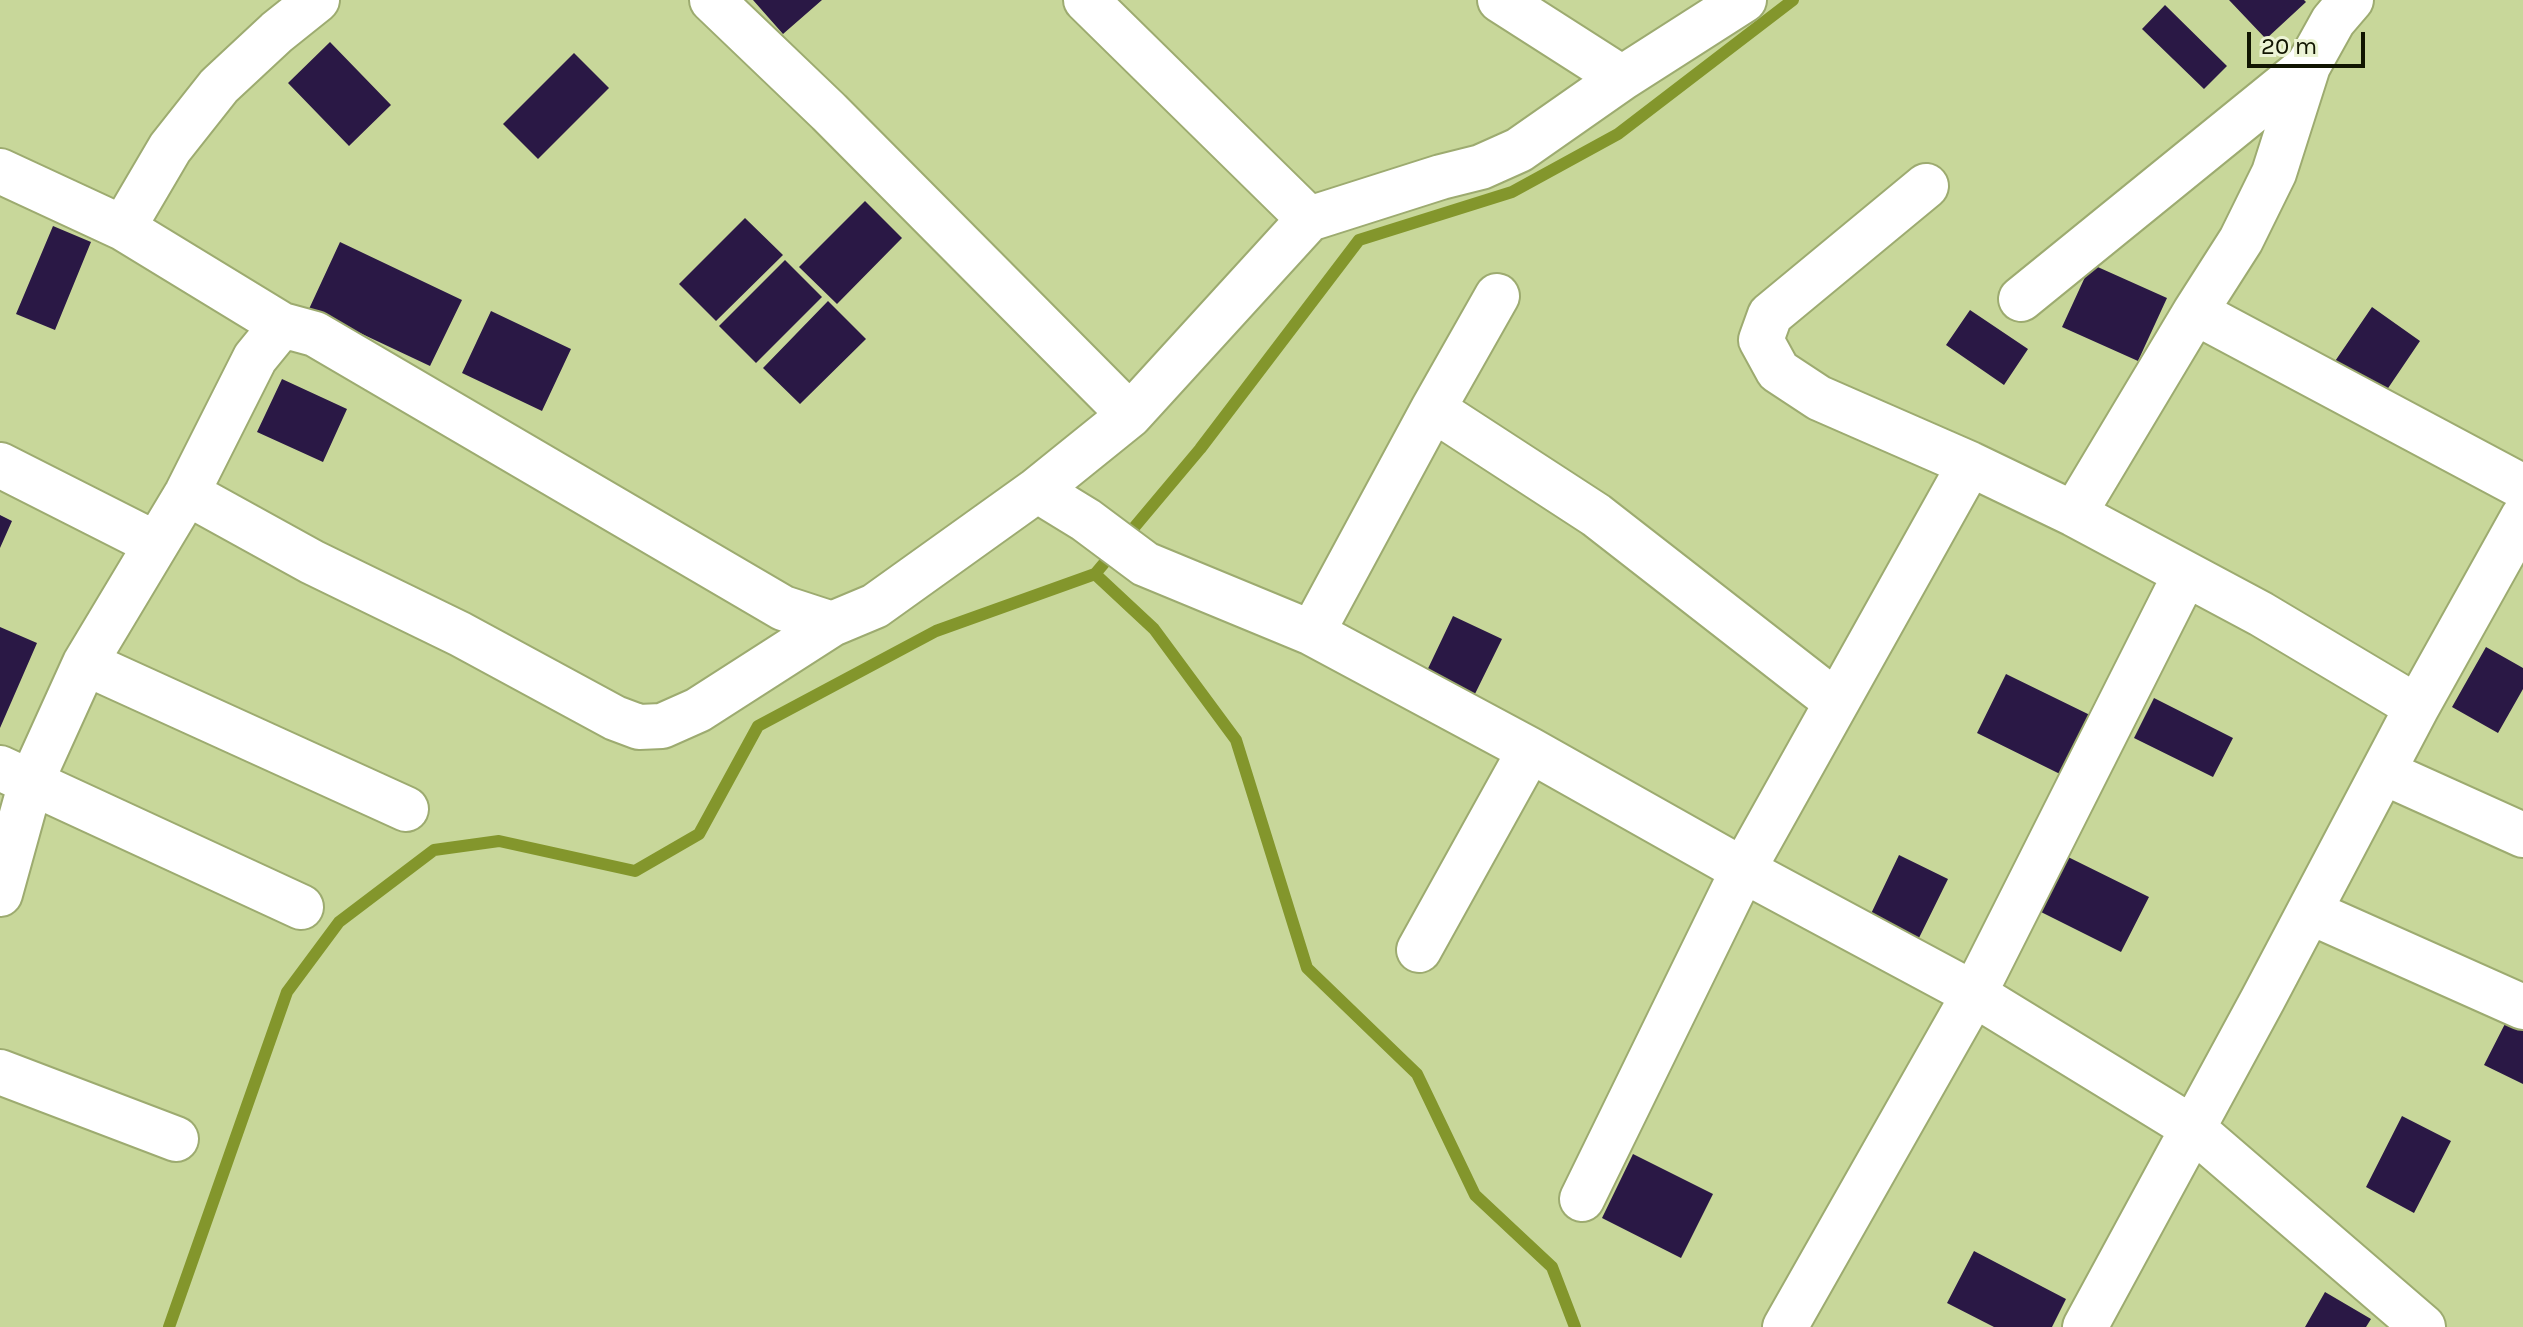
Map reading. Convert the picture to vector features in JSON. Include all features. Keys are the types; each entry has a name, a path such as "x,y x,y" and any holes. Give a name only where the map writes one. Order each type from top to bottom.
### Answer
{"street":[{"path":"123,228 170,148 219,86 317,0"},
{"path":"712,0 829,112 1130,415"},
{"path":"1086,0 1309,219"},
{"path":"1500,0 1622,78"},
{"path":"187,493 312,562 460,634 615,718 639,727 662,726 698,710 832,624 875,606 1037,490 1130,415 1309,219 1481,167 1519,150 1622,78 1744,0"},
{"path":"2074,514 2241,240 2274,173 2308,66 2333,21 2351,0"},
{"path":"2021,299 2308,66"},
{"path":"0,171 123,228 282,325 315,334 783,608 832,624"},
{"path":"1926,186 1770,315 1761,340 1778,371 1819,398 1970,464 2074,514 2261,614 2417,707"},
{"path":"1312,633 1497,296"},
{"path":"2195,312 2523,487"},
{"path":"0,894 16,775 187,493 255,358 282,325"},
{"path":"1433,409 1596,515 1836,702"},
{"path":"1582,1199 1743,870 1970,464"},
{"path":"0,465 156,544"},
{"path":"1037,490 1086,520 1145,564 1312,633 1974,994 2191,1127 2423,1327"},
{"path":"2085,1327 2310,912 2417,707 2523,517"},
{"path":"1785,1327 1974,994 2185,575"},
{"path":"85,663 406,809"},
{"path":"1419,950 1530,750"},
{"path":"2383,772 2523,835"},
{"path":"16,775 301,907"},
{"path":"2310,912 2523,1007"},
{"path":"0,1072 176,1139"}],"building":[{"path":"753,0 822,0 783,34"},
{"path":"2229,0 2304,0 2306,2 2266,39"},
{"path":"2165,5 2227,66 2204,89 2142,29"},
{"path":"330,42 391,105 349,146 288,83"},
{"path":"574,53 609,88 538,159 503,124"},
{"path":"865,201 902,238 837,304 799,267"},
{"path":"745,218 783,255 716,321 679,284"},
{"path":"53,226 91,242 55,330 16,314"},
{"path":"340,242 462,300 430,366 309,309"},
{"path":"785,260 822,297 756,363 719,326"},
{"path":"2091,264 2167,298 2138,361 2062,327"},
{"path":"828,301 866,339 800,404 763,368"},
{"path":"2372,307 2420,341 2378,403 2329,370"},
{"path":"1970,310 2028,349 2004,385 1946,345"},
{"path":"491,311 571,349 542,411 462,373"},
{"path":"282,379 347,409 323,462 257,432"},
{"path":"0,515 12,521 0,548"},
{"path":"1453,616 1502,639 1471,702 1423,679"},
{"path":"0,627 37,643 0,728"},
{"path":"2486,647 2523,668 2523,689 2498,733 2452,707"},
{"path":"2006,674 2092,716 2062,775 1977,733"},
{"path":"2154,698 2233,738 2213,777 2134,738"},
{"path":"1899,855 1948,879 1916,944 1868,920"},
{"path":"2064,855 2149,897 2121,952 2037,910"},
{"path":"2510,1014 2523,1021 2523,1084 2484,1065"},
{"path":"2402,1116 2451,1141 2414,1213 2366,1187"},
{"path":"1633,1154 1713,1194 1681,1258 1602,1218"},
{"path":"1974,1251 2066,1299 2052,1327 1994,1327 1947,1303"},
{"path":"2325,1292 2371,1319 2366,1327 2305,1327"}],"waterway":[{"path":"169,1327 287,992 339,922 434,850 499,841 635,871 699,834 758,726 936,631 1095,574 1200,449 1359,240 1512,192 1618,134 1793,0"},
{"path":"1095,574 1154,629 1236,740 1307,968 1417,1074 1475,1195 1552,1267 1575,1327"}]}
